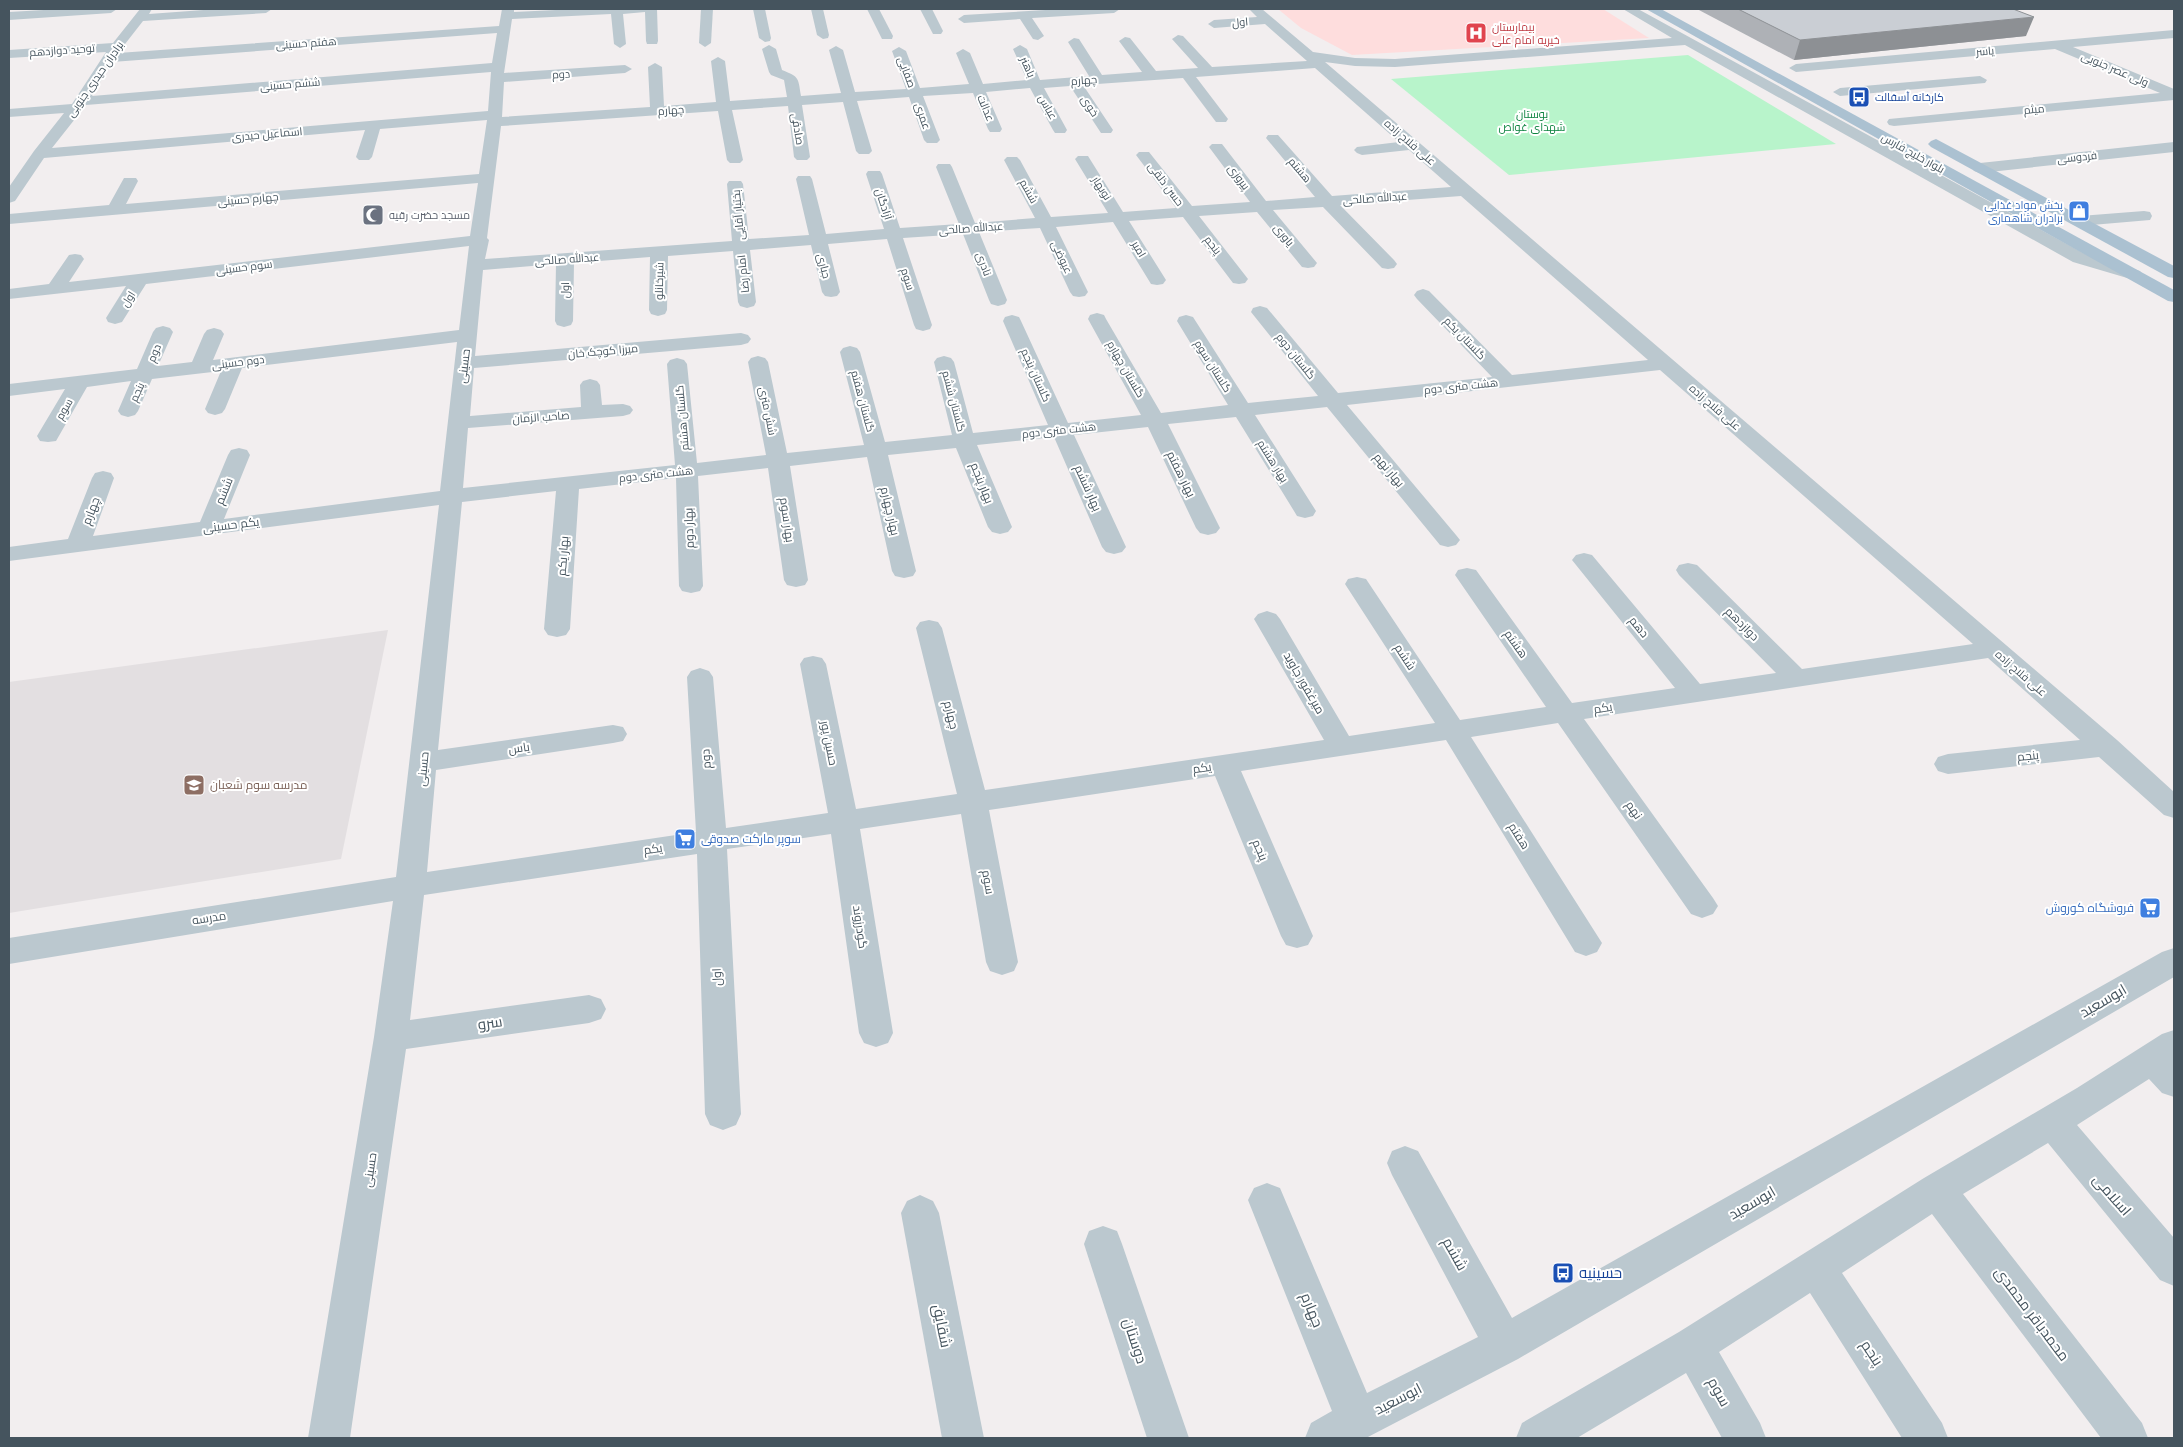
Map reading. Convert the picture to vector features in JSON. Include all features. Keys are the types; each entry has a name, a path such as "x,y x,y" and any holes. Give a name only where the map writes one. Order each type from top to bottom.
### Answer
{"main road":[{"name":"بلوار خلیج فارس","path":"1652,9 2174,297"},
{"path":"1779,59 1864,105"},
{"name":"بلوار خلیج فارس","path":"1879,113 2172,269"}],"street":[{"path":"9,16 111,9"},
{"path":"142,13 266,9"},
{"path":"507,18 644,9"},
{"path":"651,9 652,41"},
{"path":"705,43 707,9"},
{"name":"صادقی","path":"759,9 776,72 791,78 802,157"},
{"path":"817,9 823,35"},
{"path":"873,9 887,36"},
{"path":"926,9 937,31"},
{"path":"964,19 997,12 1024,15 1108,9 1113,22"},
{"path":"1629,9 2079,258 2134,275"},
{"path":"617,10 620,44"},
{"name":"برادران حیدری جنوبی","path":"9,198 16,179 40,154 79,105 112,52 142,13"},
{"name":"اول","path":"1214,24 1261,14"},
{"name":"علی فلاح زاده","path":"1261,14 2107,747 2174,808"},
{"path":"1024,15 1038,36"},
{"name":"هفتم حسینی","path":"112,52 507,18"},
{"name":"حسینی","path":"329,1438 391,1037 410,886 452,496 464,363 507,18"},
{"name":"یاسر","path":"1796,68 2174,34"},
{"path":"1178,39 1209,72"},
{"path":"1125,41 1152,76"},
{"path":"1348,88 1344,76 1360,70 1395,63 1687,41"},
{"path":"1074,42 1098,79"},
{"name":"ولی عصر جنوبی","path":"2056,44 2174,95"},
{"name":"باهنر","path":"1020,49 1035,84"},
{"path":"836,50 864,151"},
{"name":"صفایی","path":"900,51 915,92"},
{"name":"توحید دوازدهم","path":"9,54 112,52"},
{"name":"عدالت","path":"963,53 995,129"},
{"name":"چهارم","path":"498,96 657,111 1209,72 1261,63 1316,60 1395,63"},
{"path":"718,61 724,106 735,160"},
{"path":"655,67 657,111"},
{"name":"دوم","path":"498,96 625,69"},
{"path":"1186,73 1218,116 1199,113"},
{"path":"1840,92 1980,80"},
{"name":"خوی","path":"1074,81 1106,130"},
{"name":"عباس","path":"1035,84 1060,130"},
{"name":"عمری","path":"915,92 932,140"},
{"name":"میثم","path":"1894,122 2174,95"},
{"name":"ششم حسینی","path":"9,112 79,105 498,96"},
{"name":"اسماعیل حیدری","path":"40,154 374,125 498,96"},
{"path":"364,157 374,125"},
{"path":"338,146 344,128"},
{"name":"هشتم","path":"1273,138 1327,201 1388,264"},
{"path":"1362,150 1413,145"},
{"name":"پیروزی","path":"1216,147 1260,206"},
{"name":"فردوسی","path":"1980,168 2174,147"},
{"name":"حسن ذلقی","path":"1144,155 1187,212"},
{"name":"نوبهار","path":"1083,159 1120,217"},
{"name":"ششم","path":"1012,160 1046,222"},
{"name":"نادری","path":"944,167 998,300"},
{"name":"آزادگان","path":"874,174 894,234"},
{"name":"چهارم حسینی","path":"9,219 486,178"},
{"path":"804,179 818,240"},
{"path":"115,210 130,181"},
{"name":"بختیار آقایی","path":"735,184 740,246"},
{"name":"عبدالله صالحی","path":"478,253 565,259 1466,191"},
{"name":"یاوری","path":"1260,206 1308,263"},
{"name":"پنجم","path":"1187,212 1239,279"},
{"path":"2080,221 2144,216"},
{"name":"امیر","path":"1120,217 1157,280"},
{"name":"عیوضی","path":"1046,222 1079,292"},
{"name":"سوم","path":"894,234 923,325"},
{"name":"جباری","path":"818,240 831,292"},
{"name":"امام رضا","path":"740,246 746,302"},
{"name":"شیرخانلو","path":"658,310 659,252"},
{"name":"سوم حسینی","path":"9,294 140,279 478,253"},
{"path":"55,288 75,259"},
{"name":"اول","path":"564,321 565,259"},
{"name":"اول","path":"115,318 140,279"},
{"name":"گلستان یکم","path":"1423,295 1507,381"},
{"name":"گلستان دوم","path":"1260,312 1331,400"},
{"name":"گلستان چهارم","path":"1097,319 1155,420"},
{"name":"گلستان پنجم","path":"1012,321 1061,430"},
{"name":"گلستان سوم","path":"1186,321 1241,410"},
{"name":"دوم","path":"145,374 163,332"},
{"path":"200,367 214,334"},
{"name":"دوم حسینی","path":"9,390 468,335"},
{"name":"میرزا کوچک خان","path":"464,363 741,340"},
{"name":"گلستان هفتم","path":"850,352 876,450"},
{"name":"شش متری","path":"758,362 778,461"},
{"name":"گلستان ششم","path":"944,362 964,440"},
{"path":"215,409 234,363"},
{"name":"گلستان هشتم","path":"677,364 687,471"},
{"name":"هشت متری دوم","path":"452,496 1665,364"},
{"name":"پنجم","path":"128,410 145,374"},
{"name":"سوم","path":"48,436 80,381"},
{"path":"590,385 592,413"},
{"name":"بهار نهم","path":"1331,400 1448,540"},
{"name":"صاحب الزمان","path":"458,423 623,410"},
{"name":"بهار هشتم","path":"1241,410 1304,511"},
{"name":"بهار هفتم","path":"1155,420 1208,528"},
{"name":"بهار ششم","path":"1061,430 1114,547"},
{"name":"بهار پنجم","path":"964,440 1000,527"},
{"name":"بهار چهارم","path":"876,450 904,571"},
{"name":"ششم","path":"210,528 239,455"},
{"name":"بهار سوم","path":"778,461 796,580"},
{"name":"بهار دوم","path":"687,471 692,586"},
{"name":"چهارم","path":"78,544 103,478"},
{"name":"بهار یکم","path":"557,628 568,484"},
{"name":"یکم حسینی","path":"9,554 452,496"},
{"name":"دهم","path":"1584,560 1694,694"},
{"name":"دوازدهم","path":"1688,570 1797,679"},
{"name":"هشتم","path":"1467,575 1566,713"},
{"name":"ششم","path":"1357,584 1453,730"},
{"name":"میرغفور جاوید","path":"1267,619 1342,747"},
{"name":"چهارم","path":"929,628 973,802"},
{"name":"یکم","path":"410,886 1994,649"},
{"name":"حسین پور","path":"813,664 844,821"},
{"name":"دوم","path":"700,677 712,841"},
{"name":"نهم","path":"1566,713 1702,906"},
{"name":"هفتم","path":"1453,730 1586,943"},
{"name":"یاس","path":"424,762 614,734"},
{"name":"پنجم","path":"1948,764 2107,747"},
{"name":"پنجم","path":"1224,764 1297,936"},
{"name":"سوم","path":"973,802 1002,962"},
{"name":"گودرزوند","path":"844,821 876,1033"},
{"name":"اول","path":"712,841 723,1114"},
{"name":"مدرسه","path":"9,951 410,886"},
{"name":"ابوسعید","path":"1342,1429 1504,1344 2174,961"},
{"name":"سرو","path":"391,1037 589,1009"},
{"path":"1537,1438 1693,1346 1937,1190 2090,1099 2167,1061"},
{"name":"اسلامی","path":"2053,1121 2068,1144 2174,1266"},
{"name":"ششم","path":"1405,1163 1504,1344"},
{"name":"محمدباقر محمدی","path":"1937,1190 2127,1438"},
{"name":"چهارم","path":"1267,1200 1342,1429"},
{"name":"شقایق","path":"920,1213 963,1438"},
{"name":"دوستان","path":"1103,1244 1168,1438"},
{"name":"پنجم","path":"1816,1268 1928,1438"},
{"name":"سوم","path":"1693,1346 1744,1438"}],"shaded area":[{"name":"بیمارستان خیریه امام علی","path":"1278,9 1603,9 1649,38 1352,55 1301,28"},
{"path":"388,630 341,859 9,913 9,682"}],"green space":[{"name":"بوستان شهدای غواص","path":"1688,55 1836,144 1509,175 1391,79"}],"building":[{"path":"1738,9 2013,9 2034,17 1800,40"}],"place":[{"name":"بیمارستان خیریه امام علی","path":"1476,33"},
{"name":"کارخانه آسفالت","path":"1859,97"},
{"name":"پخش مواد غذایی برادران شاهماری","path":"2079,211"},
{"name":"مسجد حضرت رقیه","path":"373,215"},
{"name":"مدرسه سوم شعبان","path":"194,785"},
{"name":"سوپر مارکت صدوقی","path":"685,839"},
{"name":"فروشگاه کوروش","path":"2150,908"},
{"name":"حسینیه","path":"1563,1273"}]}
